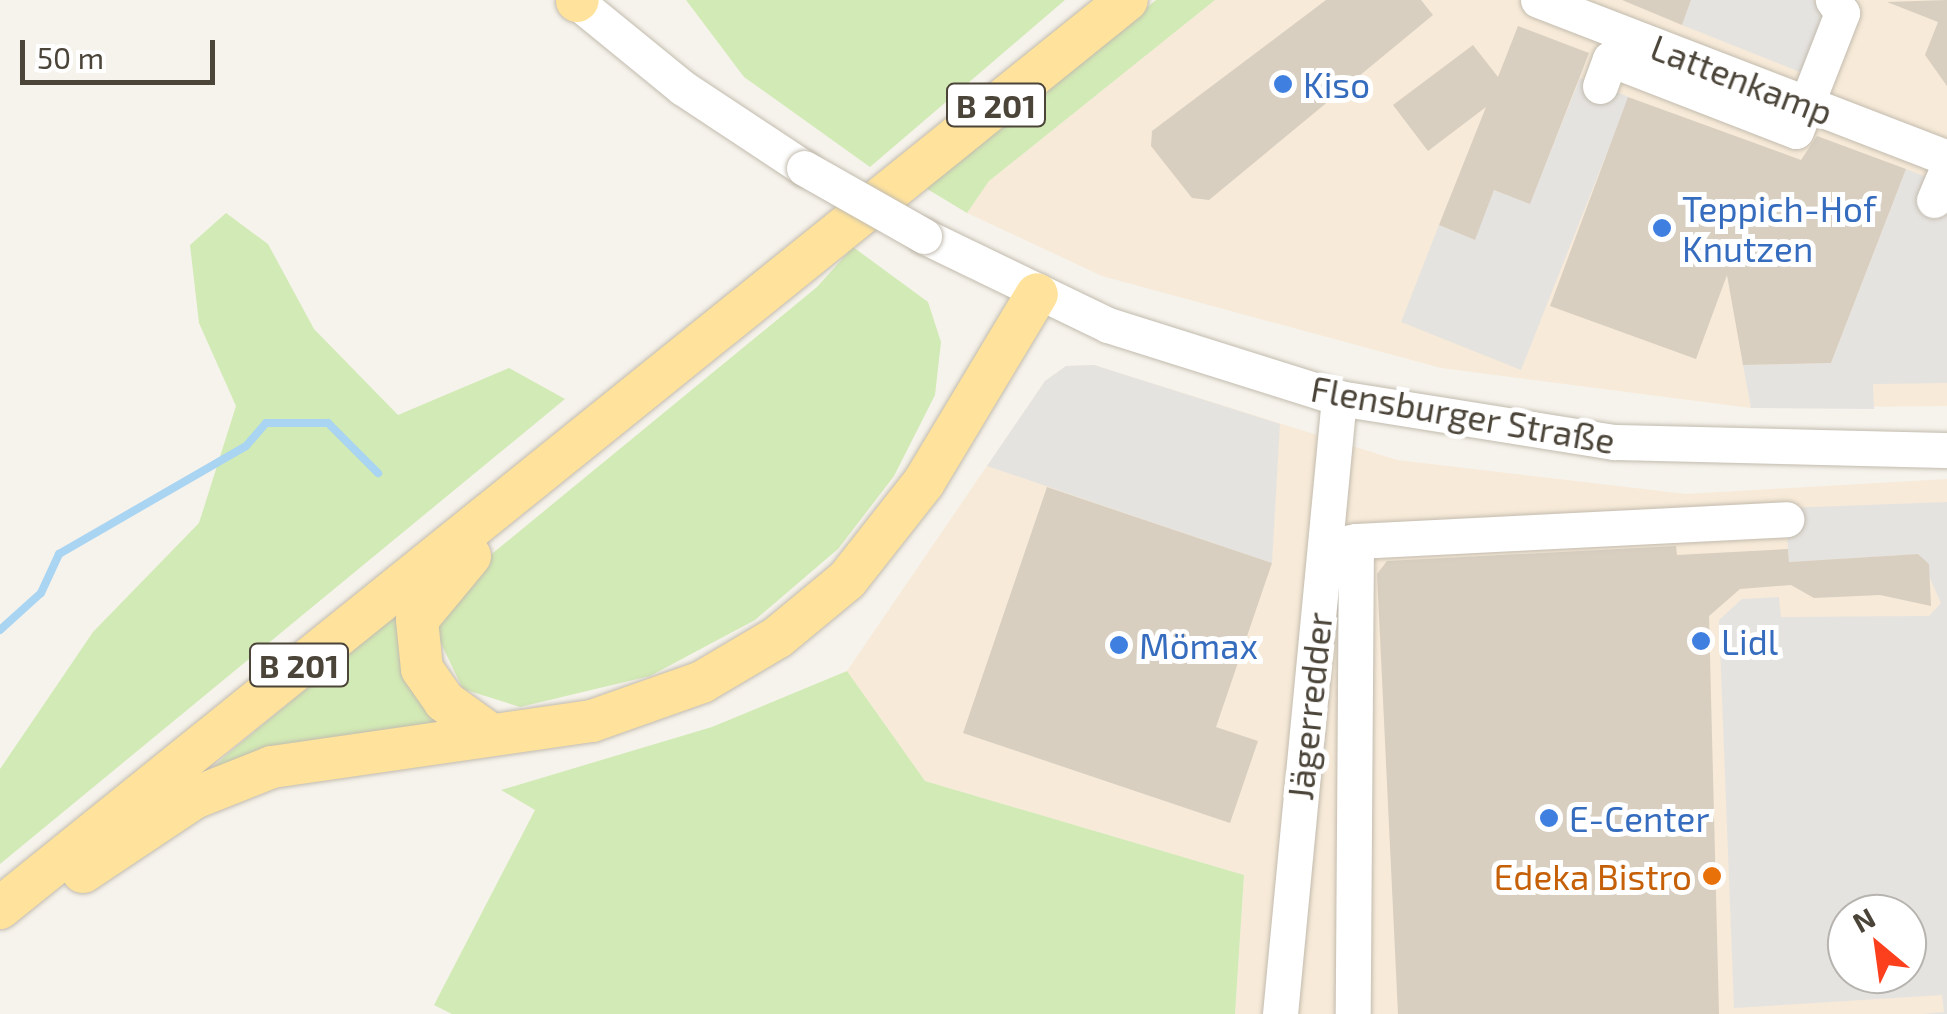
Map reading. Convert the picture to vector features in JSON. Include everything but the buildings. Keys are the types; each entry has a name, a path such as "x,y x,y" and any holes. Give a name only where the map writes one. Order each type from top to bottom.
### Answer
{"main road":[{"name":"B 201","path":"6,903 1127,0"},
{"path":"6,903 76,876 194,798 272,767 487,732 592,722 702,682 778,637 847,580 924,482 1037,294"},
{"path":"487,732 444,701 422,669 418,620 436,588 564,470 587,432"}],"street":[{"name":"Flensburger Straße","path":"577,0 804,168 924,236 1037,294 1339,398 1614,442 1947,450"},
{"name":"Lattenkamp","path":"1538,0 1947,158"},
{"path":"1600,86 1610,59 1796,131 1842,13 1833,0"},
{"name":"Jägerredder","path":"1280,1014 1340,544 1339,398"},
{"name":"Flensburger Straße","path":"1911,452 1947,466"},
{"path":"1353,1014 1340,544 1786,519"}],"shaded area":[{"path":"1215,0 1947,0 1947,406 1751,408 1441,368 1102,276 967,213 989,181"},
{"path":"1691,0 1814,0 1825,17 1805,74 1682,25"},
{"path":"1580,78 1629,97 1521,370 1401,322 1439,225 1474,239 1494,190 1530,203"},
{"path":"1906,169 1947,185 1947,383 1873,384 1874,409 1751,408 1743,365 1831,363"},
{"path":"1094,365 1397,460 1686,494 1947,479 1947,1014 1235,1014 1244,875 925,781 847,671 1045,381 1066,366"},
{"path":"1094,365 1280,424 1272,563 987,466 1045,381 1066,366"},
{"path":"1947,502 1947,1014 1922,1014 1944,1012 1942,995 1734,1008 1719,620 1742,599 1779,597 1781,617 1929,616 1941,603 1919,554 1789,562 1785,508"}],"green space":[{"path":"686,0 1065,0 870,167 744,77"},
{"path":"1156,0 1215,0 989,181 967,213 924,187"},
{"path":"226,213 268,244 314,329 398,415 509,368 565,399 0,864 0,769 93,632 199,523 236,406 199,323 190,245"},
{"path":"853,247 928,302 941,342 935,395 894,476 838,549 755,620 650,676 520,707 463,689 435,631 465,576 817,287"},
{"path":"400,611 447,722 210,771 224,757"},
{"path":"847,671 925,781 1244,875 1235,1014 452,1014 434,1005 535,810 501,790 712,727"}],"waterway":[{"path":"0,630 41,593 59,554 246,446 266,423 328,423 378,473"}],"place":[{"name":"Kiso","path":"1283,84"},
{"name":"Teppich-Hof Knutzen","path":"1662,228"},
{"name":"Lidl","path":"1701,641"},
{"name":"Mömax","path":"1119,645"},
{"name":"E-Center","path":"1549,818"},
{"name":"Edeka Bistro","path":"1712,876"}]}
